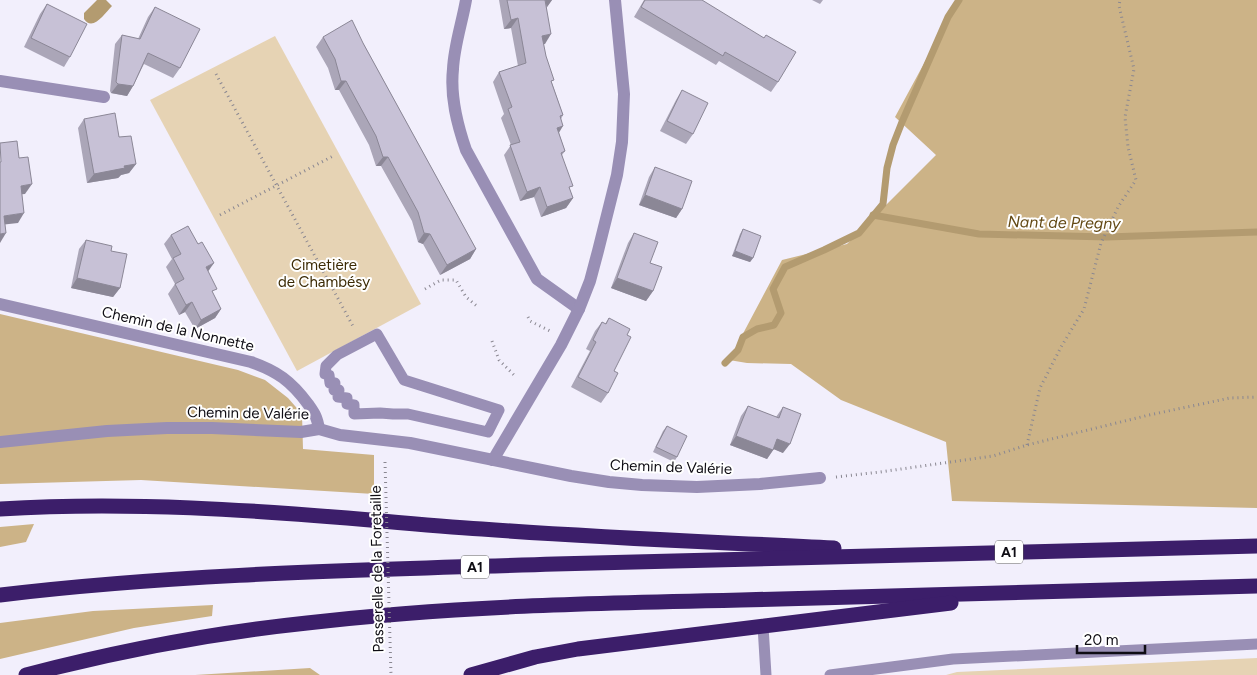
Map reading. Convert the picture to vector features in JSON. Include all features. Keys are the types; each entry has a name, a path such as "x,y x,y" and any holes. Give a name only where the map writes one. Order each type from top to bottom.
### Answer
{"highway":[{"path":"0,510 109,506 217,509 482,529 950,554"},
{"name":"A1","path":"0,595 110,584 282,573 1257,546"},
{"path":"26,675 82,661 191,639 308,622 392,615 540,606 1257,586"},
{"path":"471,675 535,657 578,649 1037,593"}],"street":[{"path":"466,0 452,77 455,114 466,150 538,279 579,309"},
{"path":"493,460 564,338 579,309 590,281 617,174 622,142 624,94 616,0"},
{"path":"0,81 104,97"},
{"name":"Chemin de la Nonnette","path":"0,304 265,366 297,389 317,418 319,429"},
{"name":"Chemin de Valérie","path":"0,442 107,430 203,428 301,432 319,429 340,435 410,443 609,482 697,487 760,484 820,478"}],"lane":[{"path":"377,334 404,380 499,410 488,432 408,414 354,414 354,405 346,404 346,398 338,397 339,390 334,390 335,383 330,382 330,375 325,374 326,366 337,355 361,342 377,334"},
{"path":"763,626 766,675"},
{"path":"830,675 952,658 1257,644"}],"path":[{"path":"1027,445 1040,388 1060,347 1084,309 1101,243 1107,228 1136,180 1128,146 1125,117 1134,69 1119,6 1120,0"},
{"path":"216,74 361,342"},
{"path":"220,215 335,155"},
{"path":"425,288 441,280 456,280 466,297 478,307"},
{"path":"528,317 530,321 564,338"},
{"path":"492,341 499,360 514,375"},
{"path":"820,478 880,472 993,456 1027,445 1149,415 1230,398 1257,397"},
{"name":"Passerelle de la Foretaille","path":"385,462 390,675"}],"green space":[{"name":"Cimetière de Chambésy","path":"275,36 421,304 297,371 150,100"},
{"path":"1257,658 1257,675 946,675 957,672"}],"shaded area":[{"path":"97,0 106,0 112,6 99,20 91,23 88,22 84,19 84,13"},
{"path":"960,0 1257,0 1257,508 952,501 946,442 841,400 791,364 747,363 729,360 782,260 847,244 936,155 895,117"},
{"path":"0,314 238,370 265,380 288,398 302,414 303,449 374,455 374,494 141,480 0,484"},
{"path":"34,524 26,542 0,547 0,527"},
{"path":"213,605 212,616 134,628 0,659 0,623 93,611"},
{"path":"310,668 320,675 195,675"}],"building":[{"path":"507,0 545,0 551,34 542,36 554,80 551,81 563,115 560,116 563,126 557,128 565,151 561,153 573,186 569,187 573,198 547,207 540,187 527,192 510,145 520,142 508,109 512,107 499,72 526,63 518,18 511,20"},
{"path":"645,0 702,0 764,38 766,35 796,52 778,82 725,52 723,56 641,7"},
{"path":"47,4 87,24 70,57 31,38"},
{"path":"155,7 200,29 180,68 148,53 133,86 118,84 116,82 122,35 140,39"},
{"path":"352,20 476,249 447,265 430,234 424,233 418,212 388,157 383,157 376,136 346,81 341,81 335,59 323,37"},
{"path":"682,90 708,103 693,134 667,121"},
{"path":"115,113 119,137 131,136 136,164 94,174 84,119"},
{"path":"17,141 19,158 28,157 32,184 21,186 24,213 4,216 6,233 0,234 0,143"},
{"path":"655,167 692,181 682,209 645,195"},
{"path":"188,226 198,244 202,242 214,263 206,267 217,289 212,291 221,309 201,320 192,302 186,305 175,284 184,279 173,258 181,254 171,235"},
{"path":"743,229 761,236 753,258 735,251"},
{"path":"634,233 658,242 650,263 662,267 653,291 617,278"},
{"path":"86,240 112,246 111,251 127,254 120,288 77,278"},
{"path":"609,318 630,329 627,335 631,337 614,371 618,373 608,393 578,377 596,342 593,340 602,322 606,324"},
{"path":"748,406 779,418 783,407 801,414 790,444 777,439 773,450 736,436"},
{"path":"667,426 687,436 677,457 656,447"}],"waterway":[{"name":"Nant de Pregny","path":"725,363 738,350 743,337 757,329 774,325 781,313 773,289 785,267 859,233 883,204 887,168 893,145 948,17 959,0"},
{"name":"Nant de Pregny","path":"873,215 979,234 1107,237 1257,232"}]}
